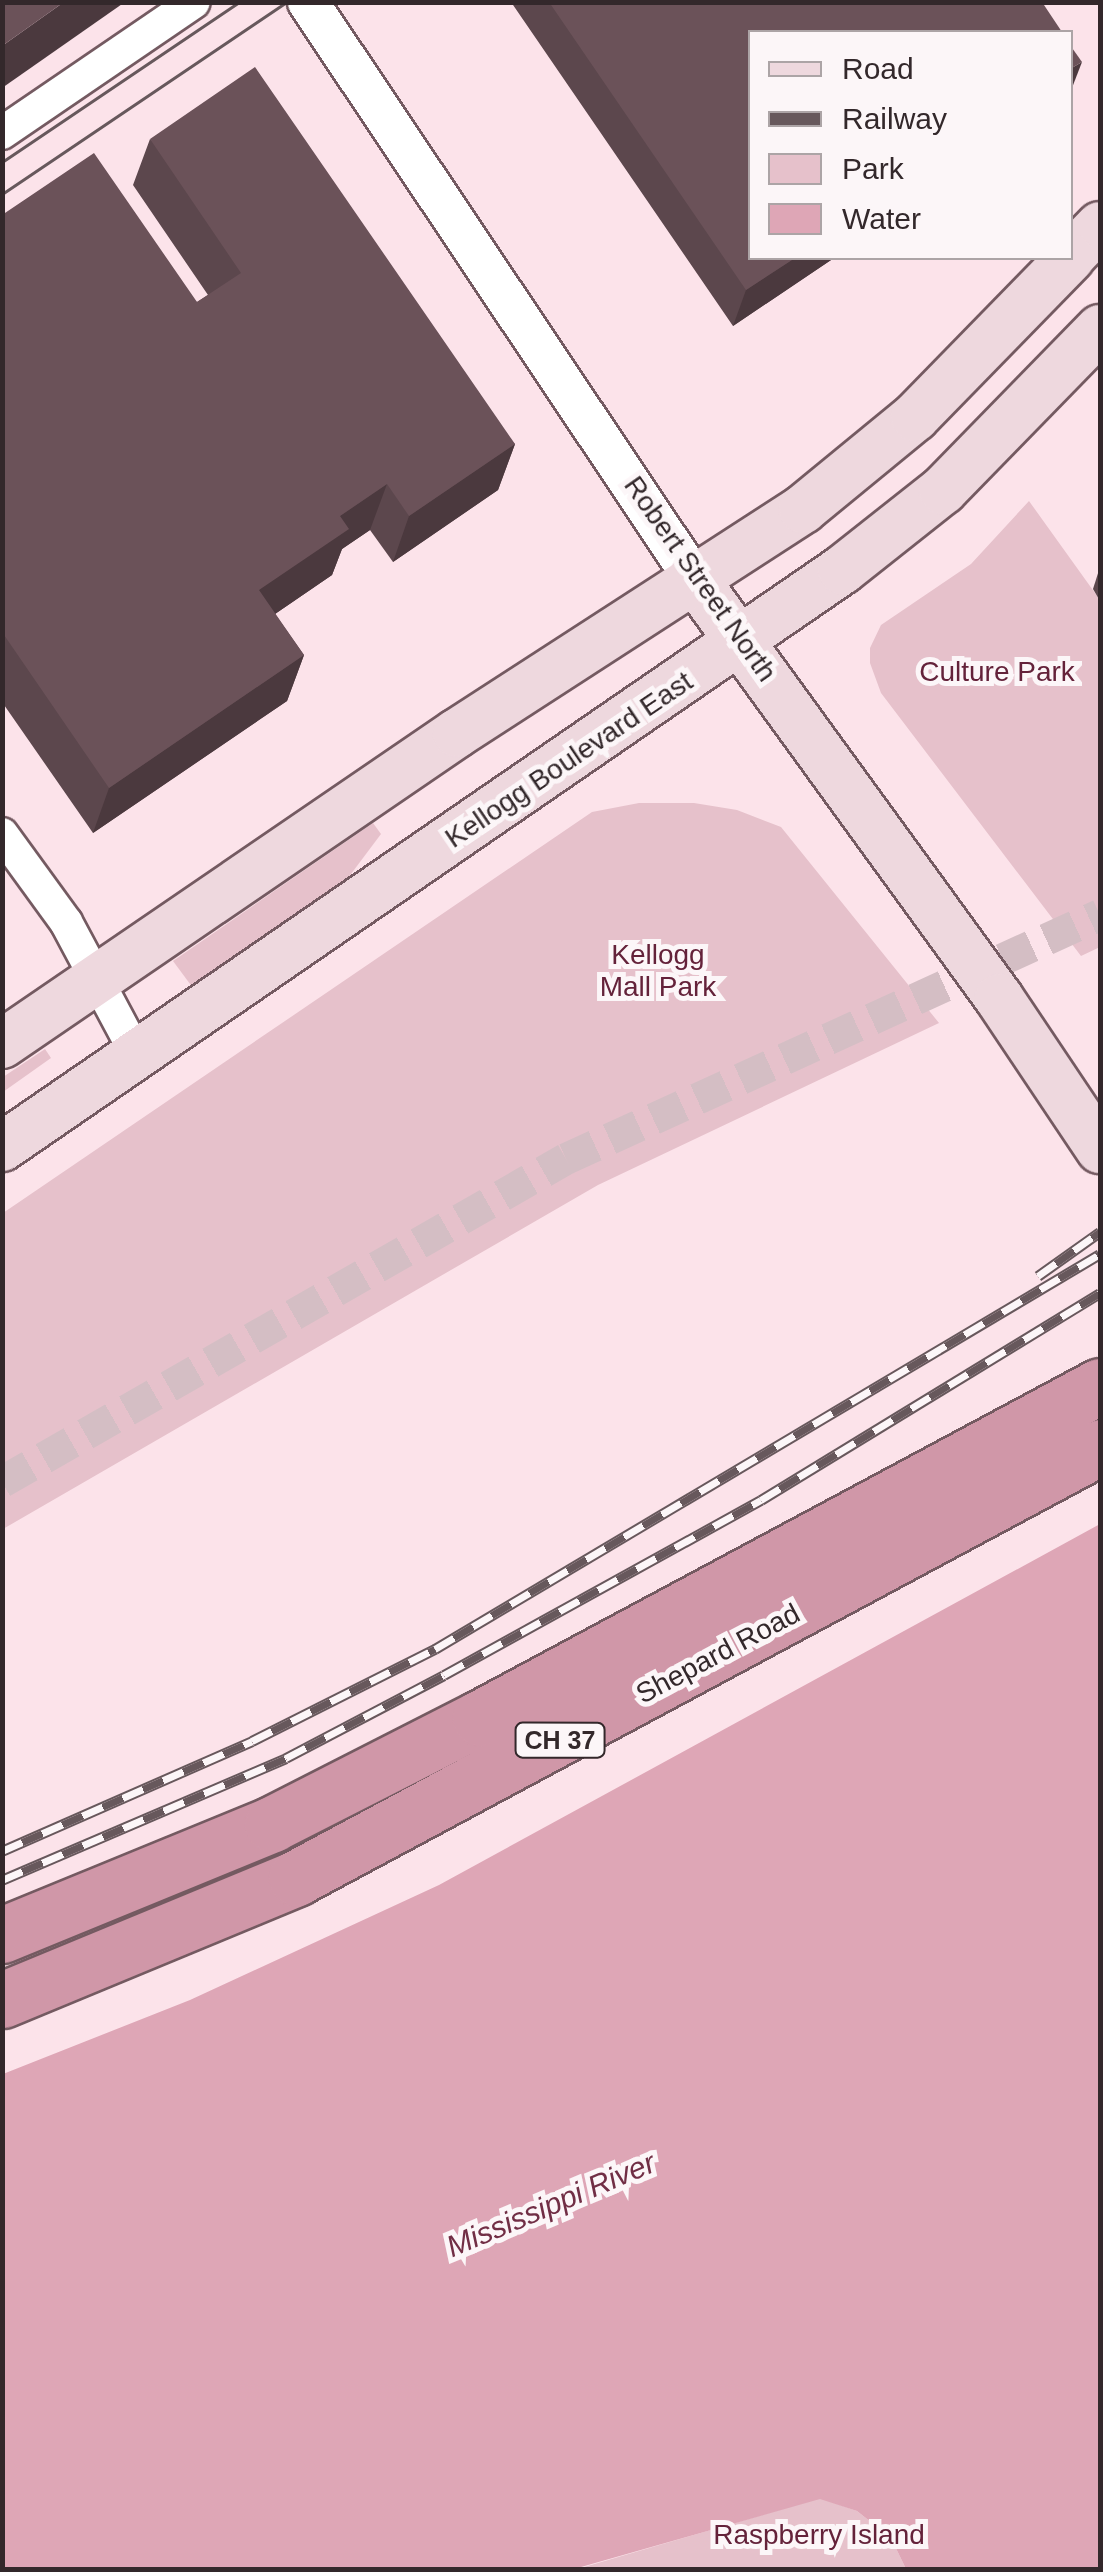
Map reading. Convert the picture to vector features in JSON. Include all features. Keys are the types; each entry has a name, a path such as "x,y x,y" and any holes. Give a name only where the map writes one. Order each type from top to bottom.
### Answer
{"highway":[{"name":"Shepard Road","path":"2,1935 290,1815 480,1718 1100,1386"},
{"name":"Shepard Road","path":"2,2000 296,1878 1100,1447"}],"main road":[{"path":"1073,254 1100,226"},
{"path":"2,1044 94,978 693,577 803,509 915,417 1067,260"},
{"name":"Kellogg Boulevard East","path":"2,1147 741,642 942,490 1100,329"},
{"name":"Robert Street North","path":"693,577 999,998 1100,1149"}],"street":[{"path":"2,133 194,2"},
{"name":"Robert Street North","path":"308,2 693,577"},
{"path":"2,834 66,922 137,1054"}],"green space":[{"name":"Culture Park","path":"1029,501 1100,600 1100,947 1081,956 881,693 870,663 870,648 881,625 971,564"},
{"name":"Kellogg Mall Park","path":"639,803 694,803 737,810 781,827 939,1023 598,1185 3,1529 3,1213 592,812"},
{"path":"373,823 381,834 345,882 193,988 173,961"},
{"path":"45,1049 51,1058 3,1092 3,1077"},
{"name":"Raspberry Island","path":"820,2498 857,2511 891,2538 906,2569 574,2570"}],"water":[{"name":"Mississippi River","path":"1100,1524 1100,2569 906,2569 891,2538 857,2511 820,2499 574,2569 3,2569 3,2074 190,2000 439,1885"}],"building":[{"path":"2,2 64,2 2,46"},
{"path":"549,2 1042,2 1061,30 748,30 748,260 792,260 746,290"},
{"path":"1073,49 1082,62 1073,67"},
{"path":"255,67 515,444 409,516 387,484 340,516 349,529 259,590 304,655 109,788 2,632 2,215 94,153 197,302 241,273 150,139"}],"tunnel":[{"path":"2,1482 566,1159 1100,915"}],"tram line":[{"path":"2,162 239,2"},
{"path":"2,194 287,2"}],"railway":[{"path":"1038,1276 1100,1232"},
{"path":"2,1851 252,1741 435,1649 1100,1254"},
{"path":"2,1880 286,1758 444,1675 761,1500 1100,1293"}]}
